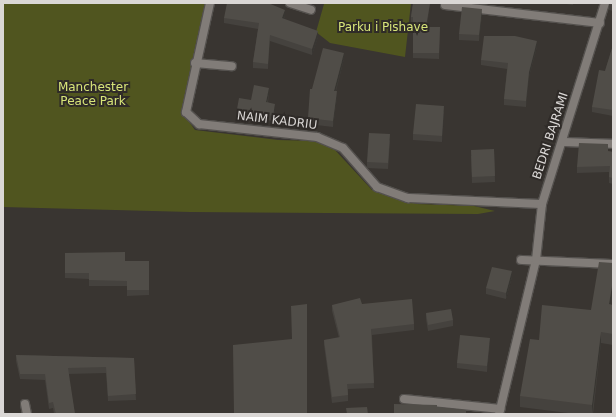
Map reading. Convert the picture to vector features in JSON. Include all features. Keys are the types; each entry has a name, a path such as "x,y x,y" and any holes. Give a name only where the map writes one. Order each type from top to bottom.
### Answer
{"street":[{"name":"NAIM KADRIU","path":"210,3 195,63 186,112 199,124 317,137 343,148 377,187 408,198 542,204"},
{"path":"290,3 311,10"},
{"name":"BEDRI BAJRAMI","path":"404,399 500,412 536,260 542,204 600,23 605,3"},
{"path":"445,5 600,23"},
{"path":"195,63 232,66"},
{"path":"562,142 613,144"},
{"path":"521,260 613,264"},
{"path":"25,404 27,414"}],"green space":[{"name":"Manchester Peace Park","path":"3,3 207,3 182,112 195,130 278,140 317,141 335,150 372,190 417,204 474,206 495,211 478,214 190,212 3,207"},
{"name":"Parku i Pishave","path":"320,3 411,3 405,57 330,43 316,32 324,4"}],"building":[{"path":"227,3 268,3 285,10 282,18 318,31 312,49 270,35 268,64 253,62 259,23 224,18"},
{"path":"413,3 430,3 426,27 440,27 439,53 413,53 413,17 411,17"},
{"path":"462,7 482,9 479,35 459,34"},
{"path":"484,36 515,36 537,41 529,72 526,101 504,99 508,63 481,60"},
{"path":"613,45 613,110 592,107 599,70 605,71"},
{"path":"323,48 344,53 334,91 337,91 333,121 308,118 310,89 312,89"},
{"path":"254,85 269,88 266,102 275,104 273,116 237,109 239,98 251,100"},
{"path":"416,104 444,106 442,136 413,134"},
{"path":"369,133 390,134 388,163 367,162"},
{"path":"579,143 608,144 608,151 613,152 613,178 609,177 610,166 577,167"},
{"path":"494,149 495,176 472,177 471,150"},
{"path":"125,252 125,261 149,261 149,290 127,290 127,281 89,280 89,273 65,273 65,253"},
{"path":"599,262 613,263 613,280 609,304 613,305 613,334 601,332 592,405 520,396 530,339 539,340 542,305 591,310"},
{"path":"492,267 512,271 506,293 486,288"},
{"path":"360,298 362,304 412,299 414,324 371,329 374,383 347,384 348,395 332,397 324,340 340,337 332,305"},
{"path":"307,304 307,414 234,414 233,345 292,339 291,306"},
{"path":"451,309 453,320 428,325 426,313"},
{"path":"460,335 490,338 487,366 457,363"},
{"path":"16,355 134,358 136,394 108,396 106,367 68,368 75,414 56,414 53,402 49,403 45,374 20,374"},
{"path":"394,404 437,405 437,407 466,410 466,414 394,414"},
{"path":"367,407 368,414 347,414 346,408"}]}
